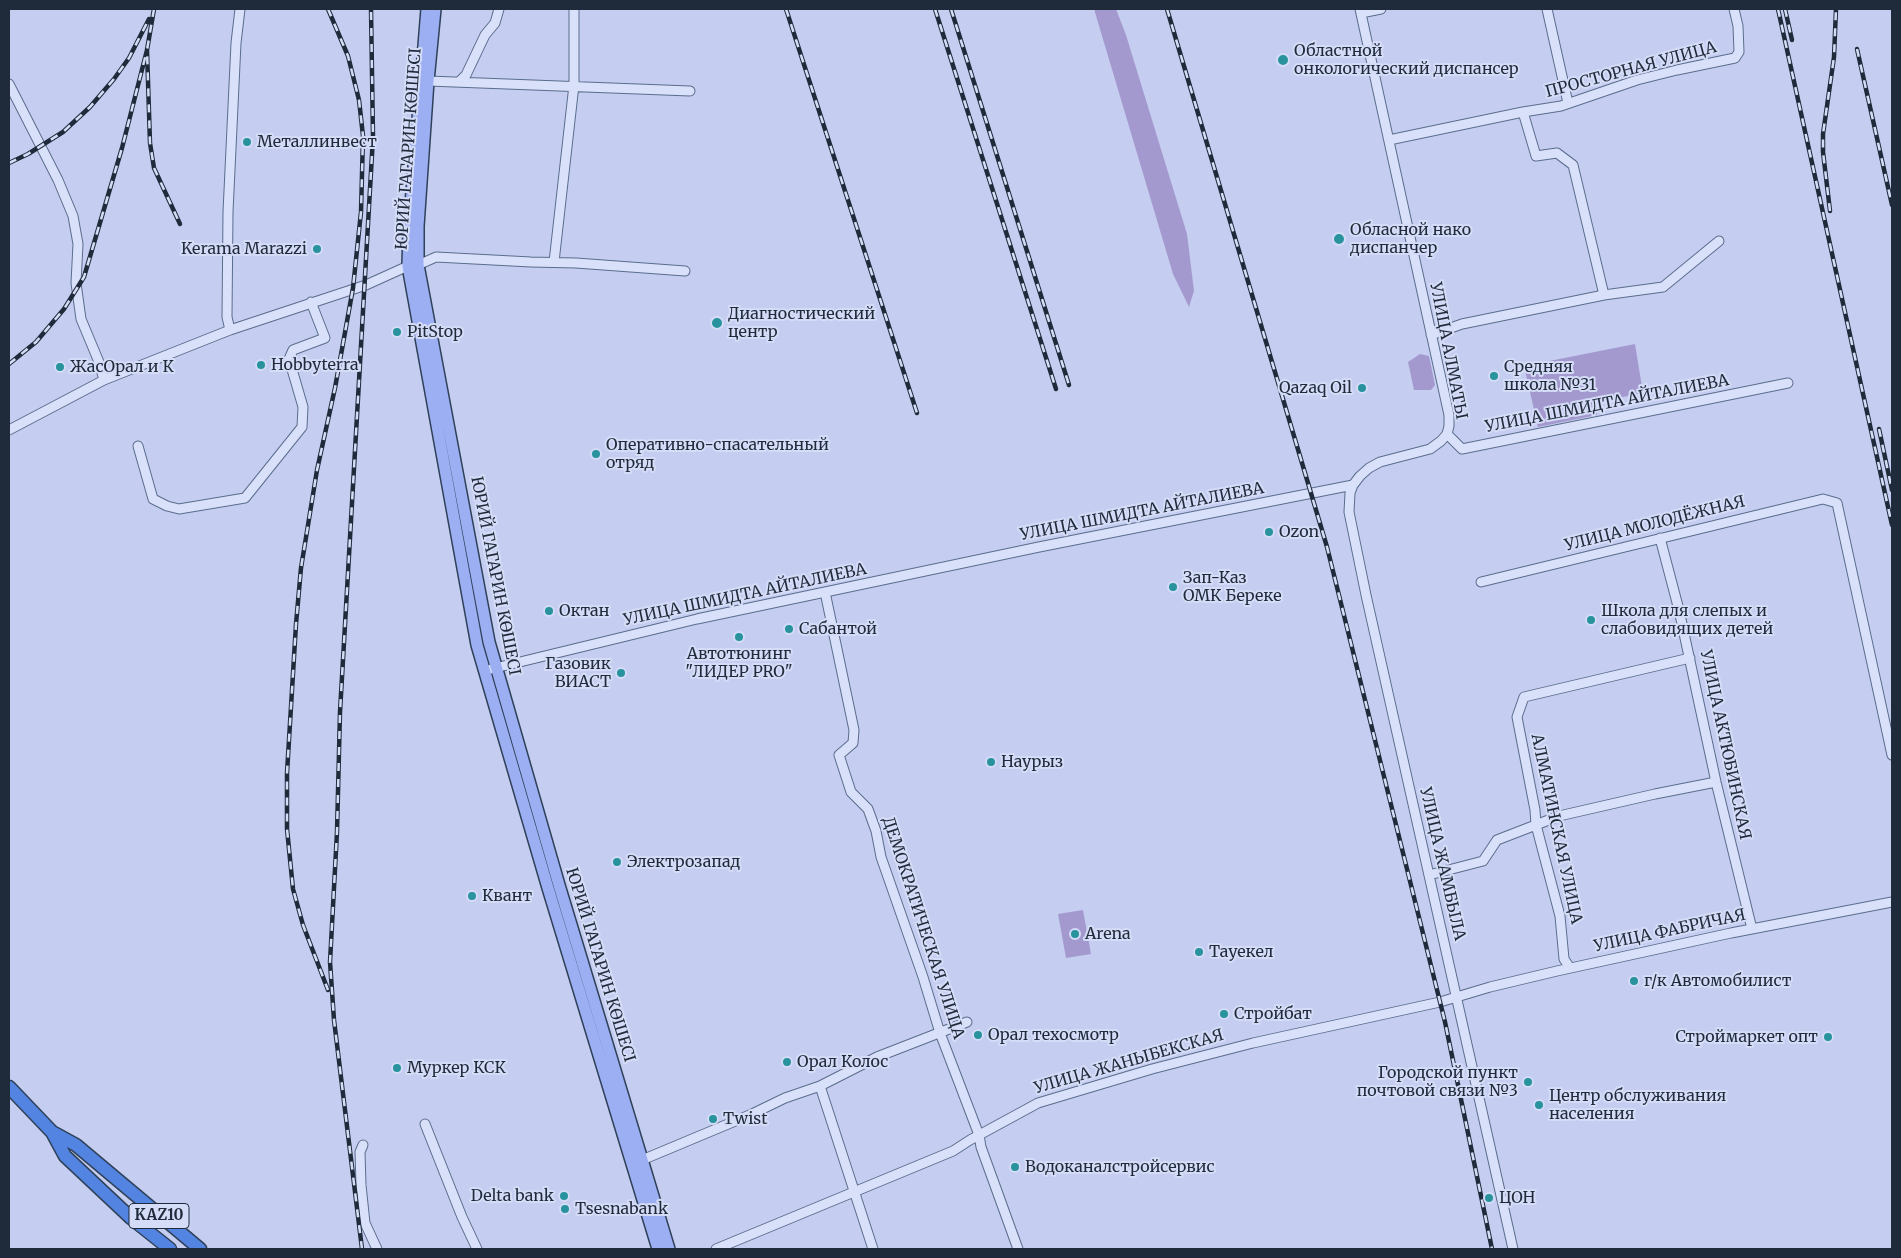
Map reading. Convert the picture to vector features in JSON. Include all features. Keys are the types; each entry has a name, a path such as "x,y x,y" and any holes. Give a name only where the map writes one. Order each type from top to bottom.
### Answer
{"highway":[{"name":"KAZ10","path":"9,1087 52,1132 65,1156 106,1196 170,1249"},
{"name":"KAZ10","path":"52,1132 76,1145 200,1249"},
{"path":"106,1196 118,1181"}],"main road":[{"name":"ЮРИЙ ГАГАРИН КӨШЕСІ","path":"426,9 409,228 413,265 477,645 490,670 669,1249"},
{"name":"ЮРИЙ ГАГАРИН КӨШЕСІ","path":"413,265 418,226 435,9"},
{"name":"ЮРИЙ ГАГАРИН КӨШЕСІ","path":"490,670 658,1249"}],"street":[{"path":"230,330 227,317 228,229 236,43 240,9"},
{"path":"459,82 466,75 485,35 495,22 499,9"},
{"path":"554,262 574,85 574,9"},
{"path":"1361,11 1380,9"},
{"path":"1547,9 1568,103"},
{"name":"ПРОСТОРНАЯ УЛИЦА","path":"1389,140 1568,103 1637,80 1735,58 1739,52 1738,26 1734,9"},
{"name":"УЛИЦА АЛМАТЫ","path":"1361,11 1448,415 1449,426 1447,434"},
{"path":"428,81 574,85 690,91"},
{"path":"9,84 58,180 73,216 78,244 77,290 81,319 99,362 104,380"},
{"path":"1523,112 1536,156 1557,153 1573,165 1604,296"},
{"path":"1431,335 1462,324 1604,296 1663,287 1720,241"},
{"path":"9,430 104,380 230,330 366,285 436,257 554,262 685,271"},
{"path":"138,446 154,499 166,506 179,509 245,498 302,427 303,407 289,359 293,350 325,338 311,302"},
{"name":"УЛИЦА ШМИДТА АЙТАЛИЕВА","path":"1447,434 1462,449 1788,383"},
{"path":"1353,485 1369,468 1380,462 1430,449 1442,441 1447,434"},
{"name":"УЛИЦА ШМИДТА АЙТАЛИЕВА","path":"490,670 697,619 1039,547 1353,485"},
{"name":"УЛИЦА ЖАМБЫЛА","path":"1353,485 1350,492 1349,512 1366,595 1513,1249"},
{"name":"УЛИЦА МОЛОДЁЖНАЯ","path":"1481,582 1823,499 1836,503 1892,755"},
{"name":"УЛИЦА АКТЮБИНСКАЯ","path":"1660,538 1690,658 1716,782 1752,929"},
{"name":"ДЕМОКРАТИЧЕСКАЯ УЛИЦА","path":"825,592 854,730 853,743 839,755 851,792 868,809 876,830 881,857 923,977 940,1033 979,1135 981,1147 1018,1249"},
{"name":"АЛМАТИНСКАЯ УЛИЦА","path":"1570,968 1564,959 1560,916 1536,825 1536,810 1517,717 1524,697 1690,658"},
{"path":"1429,875 1483,861 1496,840 1559,816 1716,782"},
{"name":"УЛИЦА ФАБРИЧАЯ","path":"1457,997 1570,968 1752,929 1892,902"},
{"name":"УЛИЦА ЖАНЫБЕКСКАЯ","path":"716,1249 953,1151 1038,1103 1152,1069 1253,1042 1457,997"},
{"path":"642,1160 752,1114 785,1098 820,1086 877,1057 967,1022"},
{"path":"820,1086 873,1249"},
{"path":"425,1124 462,1217 477,1249"},
{"path":"363,1145 360,1152 364,1213 376,1249"}],"shaded area":[{"path":"1094,9 1116,9 1126,35 1187,234 1194,291 1189,307 1173,274"},
{"path":"1635,344 1643,393 1598,402 1597,415 1538,427 1524,366"},
{"path":"1420,354 1429,356 1435,385 1431,390 1414,390 1408,362"},
{"name":"Arena","path":"1083,910 1091,954 1066,958 1058,914"}],"railway":[{"path":"154,9 147,50 150,143 154,168 180,224"},
{"path":"328,9 348,56 359,100 363,136 361,212 353,288 335,388 317,470 301,568 287,773 287,829 293,889 303,925 328,990"},
{"path":"362,1249 334,1020 330,962 337,832 340,712 373,137 371,9"},
{"path":"786,9 917,413"},
{"path":"935,9 1056,389"},
{"path":"951,9 1069,385"},
{"path":"1167,9 1327,547 1445,1022 1492,1249"},
{"path":"1778,9 1892,525"},
{"path":"1785,9 1792,40"},
{"path":"1830,211 1823,152 1823,134 1834,57 1836,9"},
{"path":"9,163 28,154 63,132 90,107 129,58 149,19"},
{"path":"1857,49 1892,205"},
{"path":"9,364 36,342 64,309 84,277 122,148 147,50"},
{"path":"1879,429 1892,490"}],"place":[{"name":"Областной онкологический диспансер","path":"1283,60"},
{"name":"Металлинвест","path":"247,142"},
{"name":"Обласной нако диспанчер","path":"1339,239"},
{"name":"Kerama Marazzi","path":"317,249"},
{"name":"Диагностический центр","path":"717,323"},
{"name":"PitStop","path":"397,332"},
{"name":"Hobbyterra","path":"261,365"},
{"name":"ЖасОрал и К","path":"60,367"},
{"name":"Средняя школа №31","path":"1494,376"},
{"name":"Qazaq Oil","path":"1362,388"},
{"name":"Оперативно-спасательный отряд","path":"596,454"},
{"name":"Ozon","path":"1269,532"},
{"name":"Зап-Каз ОМК Береке","path":"1173,587"},
{"name":"Октан","path":"549,611"},
{"name":"Школа для слепых и слабовидящих детей","path":"1591,620"},
{"name":"Сабантой","path":"789,629"},
{"name":"Автотюнинг \"ЛИДЕР PRO\"","path":"739,637"},
{"name":"Газовик ВИАСТ","path":"621,673"},
{"name":"Наурыз","path":"991,762"},
{"name":"Электрозапад","path":"617,862"},
{"name":"Квант","path":"472,896"},
{"name":"Arena","path":"1075,934"},
{"name":"Тауекел","path":"1199,952"},
{"name":"г/к Автомобилист","path":"1634,981"},
{"name":"Стройбат","path":"1224,1014"},
{"name":"Орал техосмотр","path":"978,1035"},
{"name":"Строймаркет опт","path":"1828,1037"},
{"name":"Орал Колос","path":"787,1062"},
{"name":"Муркер КСК","path":"397,1068"},
{"name":"Городской пункт почтовой связи №3","path":"1528,1082"},
{"name":"Центр обслуживания наcеления","path":"1539,1105"},
{"name":"Twist","path":"713,1119"},
{"name":"Водоканалстройсервис","path":"1015,1167"},
{"name":"Delta bank","path":"564,1196"},
{"name":"ЦОН","path":"1489,1198"},
{"name":"Tsesnabank","path":"565,1209"}]}
